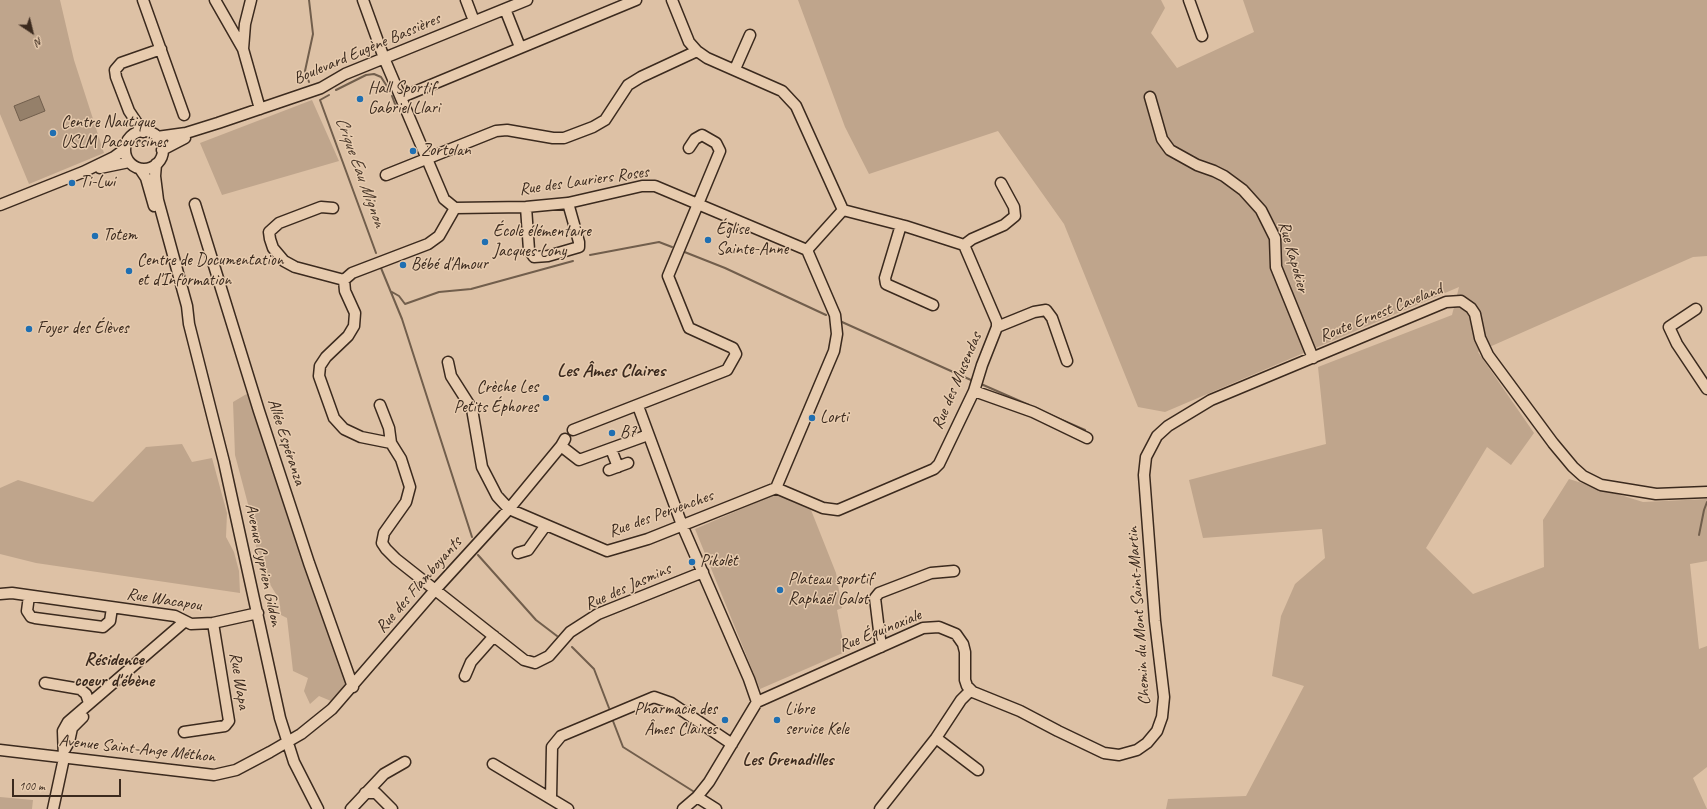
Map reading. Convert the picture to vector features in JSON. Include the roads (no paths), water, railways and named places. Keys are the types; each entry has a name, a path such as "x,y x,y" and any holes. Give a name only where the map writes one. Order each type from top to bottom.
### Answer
{"street":[{"path":"143,0 184,115"},
{"path":"215,0 243,49 260,109"},
{"path":"243,49 245,24 251,0"},
{"path":"344,280 352,273 428,244 440,236 455,208 444,199 402,96 384,58 363,0"},
{"path":"466,0 474,22"},
{"name":"Boulevard Eugène Bassières","path":"162,150 172,144 218,124 320,88 345,74 527,0"},
{"path":"402,96 636,0"},
{"path":"672,0 689,42 697,51 707,58 735,69 782,91 796,106 843,210"},
{"path":"1189,0 1202,36"},
{"path":"505,9 520,47"},
{"path":"230,28 245,24"},
{"path":"735,69 750,35"},
{"path":"131,136 128,111 116,77 116,68 121,63 129,59 160,48"},
{"path":"386,175 496,131 507,130 564,138 605,120 628,85 697,51"},
{"name":"Rue Kapokier","path":"1150,97 1162,138 1170,150 1197,165 1224,176 1243,190 1261,210 1275,238 1276,267 1313,358"},
{"path":"128,111 143,132"},
{"name":"Boulevard Eugène Bassières","path":"157,137 175,135 218,124"},
{"path":"143,132 150,132 157,137 162,150 160,159 156,164 150,168 140,169 129,162 125,149 131,136 143,132"},
{"path":"573,430 638,406 727,370 736,354 733,348 689,328 668,279 668,273 720,151 716,143 702,135 695,139 689,148"},
{"path":"0,205 83,172 114,157 125,149"},
{"path":"83,172 129,162"},
{"name":"Avenue Cyprien Gildon","path":"156,164 155,176 158,200 187,306 189,324 224,462 280,718 294,762 318,809"},
{"name":"Avenue Cyprien Gildon","path":"140,169 150,193 182,310 189,324"},
{"path":"843,210 901,225 964,244 1004,225 1015,216 1014,207 1001,183"},
{"name":"Rue des Lauriers Roses","path":"455,208 568,203 642,186 655,186 807,250"},
{"path":"526,206 529,250 534,257 548,256 579,247 579,242 568,203"},
{"name":"Allée Espéranza","path":"195,204 259,411 309,563 353,687"},
{"path":"333,208 321,207 280,223 269,232 270,239 273,248 284,261 295,267 344,280"},
{"path":"776,488 834,351 837,334 835,315 807,250 843,210"},
{"path":"901,225 885,278 886,284 933,305"},
{"name":"Rue des Musendas","path":"776,488 823,508 838,510 934,469 939,464 974,391 982,365 997,327 997,322 964,244"},
{"path":"344,280 345,290 355,313 354,326 348,336 326,357 320,366 318,376 334,418 344,429 361,437 391,443 389,428 380,405"},
{"name":"Route Ernest Caveland","path":"1146,456 1157,436 1168,426 1193,410 1239,388 1446,302 1461,301 1473,311 1480,338 1488,355 1553,443 1573,467 1583,476 1601,484 1656,494 1707,492"},
{"path":"1696,309 1669,327 1677,344 1707,389"},
{"path":"997,327 1034,312 1046,310 1052,318 1067,361"},
{"name":"Rue des Pervenches","path":"448,362 451,376 467,400 475,418 478,454 485,476 497,496 508,509 607,551 648,539 776,488"},
{"path":"974,391 1033,412 1087,438"},
{"path":"638,406 682,525 749,679 756,702 709,782 697,797 683,809"},
{"path":"628,463 613,469 611,449 648,435"},
{"name":"Rue des Jasmins","path":"391,443 401,459 410,487 406,502 384,533 382,543 396,559 524,660 536,663 549,656 570,632 598,614 703,572"},
{"name":"Rue des Flamboyants","path":"287,742 332,709 353,687 435,590 508,509 563,443 579,460 611,449"},
{"name":"Chemin du Mont Saint-Martin","path":"971,690 1020,711 1104,753 1119,755 1130,753 1146,743 1157,731 1162,717 1164,697 1155,621 1144,475 1146,456"},
{"path":"518,553 528,550 546,525"},
{"path":"881,647 875,598 879,593 931,573 954,570"},
{"name":"Rue Wacapou","path":"0,594 12,593 175,616 188,623 213,623 258,613"},
{"name":"Rue Wacapou","path":"29,596 27,611 31,617 34,618 103,627 110,621 112,608"},
{"path":"53,809 64,753 70,742 70,733 74,724 188,623"},
{"name":"Rue Wapa","path":"184,732 225,726 229,721 213,623"},
{"name":"Rue Équinoxiale","path":"756,702 931,626 952,631 960,639 964,648 966,680 971,690"},
{"path":"465,676 471,662 494,636"},
{"path":"64,753 62,739 65,726 68,722 89,703 154,652"},
{"path":"45,684 80,689 86,694 89,703"},
{"path":"880,809 936,738 961,700 971,690"},
{"path":"551,798 552,747 560,736 654,697 671,703 732,744"},
{"path":"936,738 978,770"},
{"name":"Avenue Saint-Ange Méthon","path":"0,750 64,753 214,776 236,770 287,742"},
{"path":"351,809 384,774 405,762"},
{"path":"493,764 529,787 551,798 568,809"},
{"path":"365,793 376,793 392,809"},
{"path":"697,797 716,809"}],"waterway":[{"name":"Crique Eau Mignon","path":"309,0 313,34 305,71 309,82"},
{"path":"336,90 366,75 374,74 381,77 390,91"},
{"name":"Crique Eau Mignon","path":"329,95 320,100 376,253"},
{"path":"392,96 395,104"},
{"path":"590,255 659,242 672,247"},
{"path":"682,251 725,268 826,315"},
{"path":"392,292 399,296 405,304 439,292 471,289 573,261"},
{"name":"Crique Eau Mignon","path":"381,268 402,319 472,537"},
{"path":"842,322 971,380"},
{"path":"981,384 1029,405"},
{"path":"1046,413 1085,430"},
{"path":"1699,535 1707,502"},
{"name":"Crique Eau Mignon","path":"478,555 536,620 557,636"},
{"name":"Crique Eau Mignon","path":"572,647 594,669 609,708"},
{"name":"Crique Eau Mignon","path":"613,721 623,747 696,793"}],"place":[{"name":"Hall Sportif Gabriel Llari","path":"360,99"},
{"name":"Centre Nautique USLM Pacoussines","path":"53,133"},
{"name":"Zortolan","path":"413,151"},
{"name":"Ti-Lwi","path":"72,183"},
{"name":"Totem","path":"95,236"},
{"name":"Église Sainte-Anne","path":"708,240"},
{"name":"École élémentaire Jacques Lony","path":"485,242"},
{"name":"Bébé d'Amour","path":"403,265"},
{"name":"Centre de Documentation et d'Information","path":"129,271"},
{"name":"Foyer des Élèves","path":"29,329"},
{"name":"Crèche Les Petits Éphores","path":"546,398"},
{"name":"Lorti","path":"812,418"},
{"name":"B7","path":"612,433"},
{"name":"Pikolèt","path":"692,562"},
{"name":"Plateau sportif Raphaël Galot","path":"780,590"},
{"name":"Pharmacie des Âmes Claires","path":"725,720"},
{"name":"Libre service Kele","path":"777,720"}],"district":[{"name":"Les Âmes Claires","path":"611,371"},
{"name":"Résidence coeur d'ébène","path":"114,670"},
{"name":"Les Grenadilles","path":"788,760"}]}
